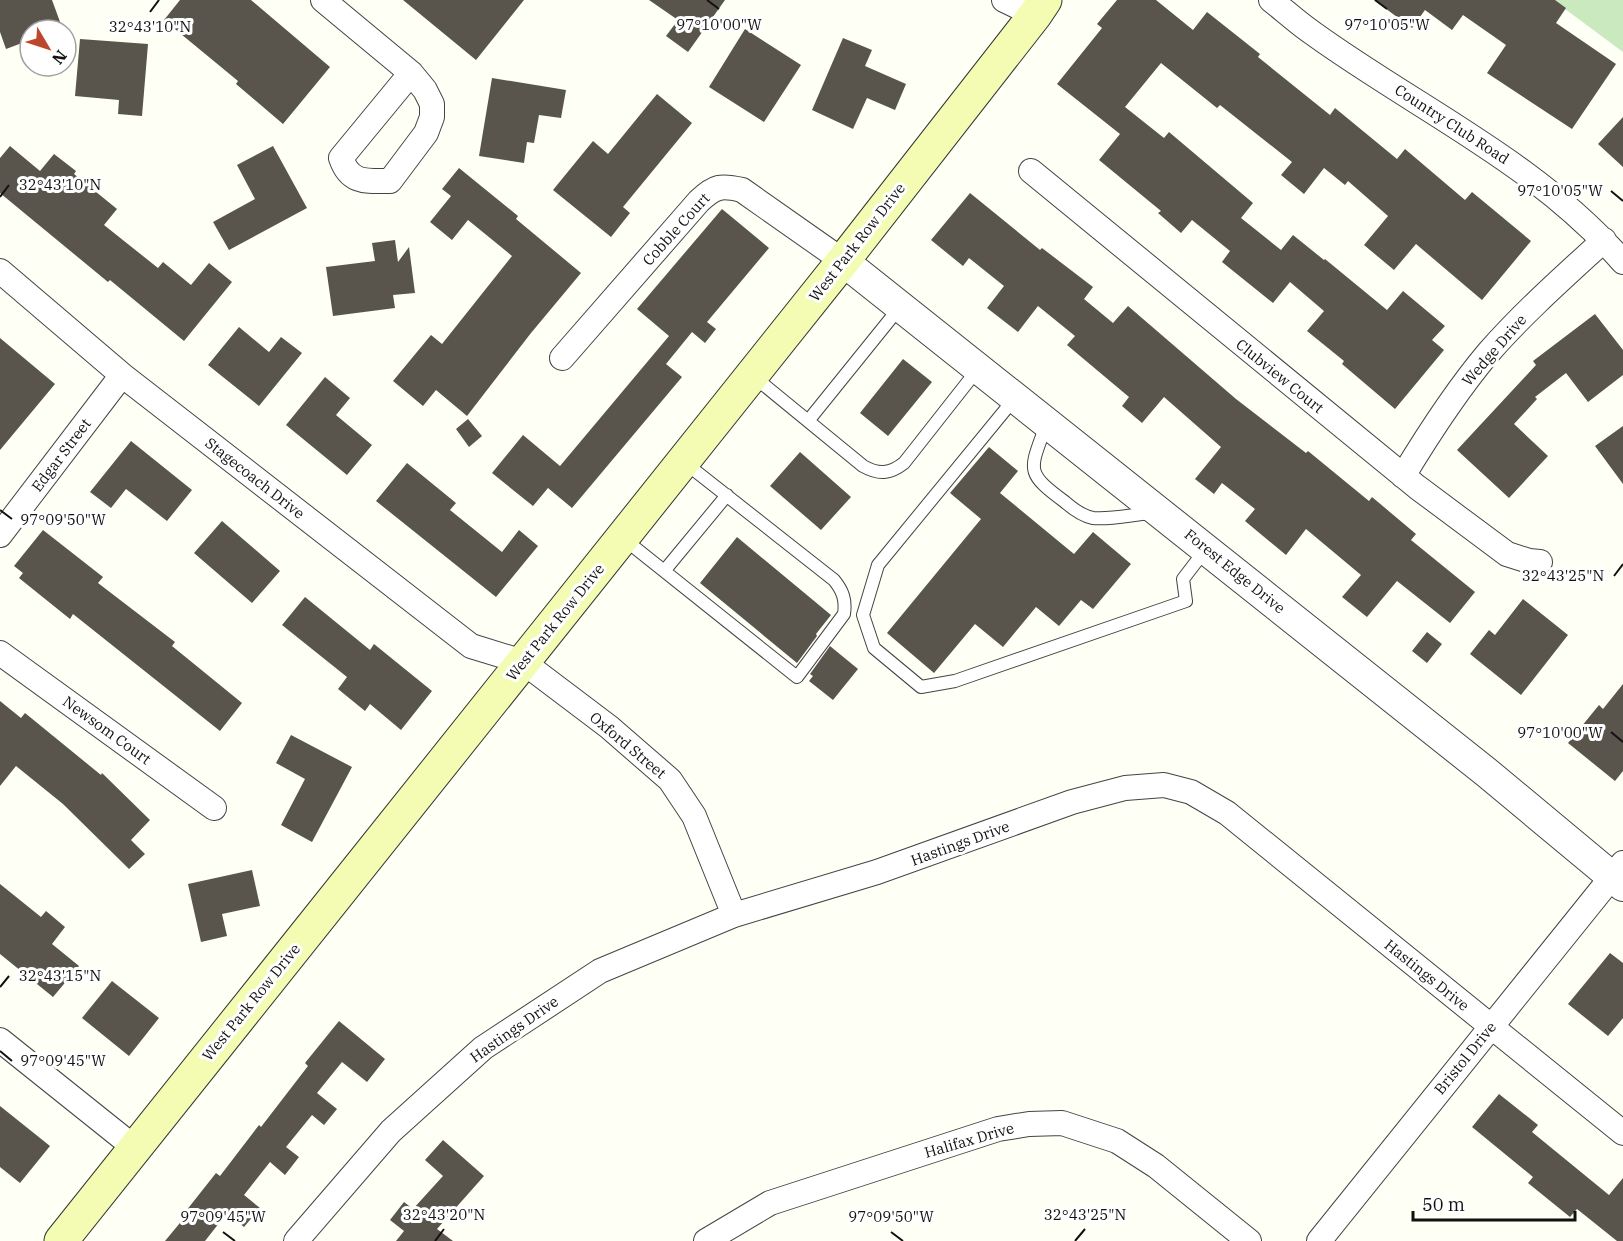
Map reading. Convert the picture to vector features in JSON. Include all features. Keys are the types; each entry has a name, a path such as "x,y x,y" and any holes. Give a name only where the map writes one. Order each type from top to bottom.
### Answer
{"main road":[{"name":"West Park Row Drive","path":"60,1241 843,261 1040,8"}],"street":[{"path":"323,0 411,73"},
{"path":"1004,0 1040,8"},
{"name":"Country Club Road","path":"1271,0 1314,34 1509,160 1555,196 1604,240 1623,262"},
{"name":"Clubview Court","path":"1031,171 1403,476 1507,554 1528,561 1540,562"},
{"name":"Cobble Court","path":"562,358 711,190 726,186 742,190 843,261"},
{"name":"Wedge Drive","path":"1403,476 1443,411 1489,352 1532,307 1604,240"},
{"name":"Forest Edge Drive","path":"843,261 1619,875"},
{"name":"Stagecoach Drive","path":"0,272 122,375 471,646 523,662"},
{"name":"Edgar Street","path":"0,536 122,375"},
{"name":"Newsom Court","path":"0,653 214,808"},
{"name":"Oxford Street","path":"523,662 609,727 670,780 694,816 734,915"},
{"name":"Hastings Drive","path":"296,1241 391,1131 483,1048 600,971 734,915 877,872 1072,802 1125,788 1164,785 1191,792 1227,813 1623,1133"},
{"name":"Bristol Drive","path":"1319,1241 1490,1026 1619,875"},
{"path":"0,1040 135,1148"},
{"name":"Halifax Drive","path":"706,1241 770,1203 998,1129 1029,1124 1062,1123 1117,1141 1156,1166 1249,1241"}],"lane":[{"path":"808,421 901,306"},
{"path":"752,375 864,466 873,471 885,473 895,470 904,463 979,368"},
{"path":"1016,397 878,565 862,615 874,648 921,687 955,681 1186,601 1183,579 1206,549"},
{"path":"1047,422 1034,466 1035,477 1042,485 1083,515 1094,518 1160,512"},
{"path":"622,538 797,677 844,615 846,606 842,590 834,580 683,461"},
{"path":"665,570 727,495"}],"green space":[{"path":"1553,0 1623,0 1623,52"}],"building":[{"path":"0,0 52,0 59,18 18,18 18,44 6,49 0,32"},
{"path":"180,0 251,0 330,67 283,124 236,84 238,81 164,20"},
{"path":"403,0 524,0 476,60"},
{"path":"649,0 725,0 688,52 666,36 678,20"},
{"path":"1117,0 1156,0 1193,30 1207,12 1260,54 1258,57 1330,115 1335,108 1397,159 1405,149 1465,200 1472,192 1531,241 1482,300 1416,244 1394,270 1364,245 1388,216 1348,181 1345,185 1324,168 1304,194 1281,175 1292,162 1220,105 1217,108 1161,63 1125,107 1164,138 1169,132 1253,203 1241,218 1281,250 1293,235 1387,310 1403,291 1445,326 1432,340 1444,350 1395,409 1342,364 1344,361 1307,331 1324,311 1290,282 1273,303 1222,262 1230,251 1192,220 1181,233 1158,213 1161,211 1099,160 1120,134 1057,84 1102,28 1097,24"},
{"path":"1374,0 1555,0 1566,8 1556,23 1616,64 1572,129 1487,73 1506,45 1463,15 1452,30 1425,10 1412,28"},
{"path":"745,29 801,65 764,122 709,87"},
{"path":"843,38 872,50 865,66 906,84 895,110 867,98 853,129 812,110"},
{"path":"80,39 148,44 142,116 118,114 119,100 75,96"},
{"path":"492,78 566,90 561,118 539,115 534,143 527,142 524,163 479,156"},
{"path":"657,94 692,123 623,207 630,213 611,237 553,190 593,141 608,154"},
{"path":"1623,117 1623,167 1598,144"},
{"path":"10,146 40,171 54,154 76,171 74,174 117,209 104,225 158,268 163,262 191,285 209,263 232,282 184,341 0,193 0,158"},
{"path":"273,146 307,208 229,250 213,222 255,199 237,165"},
{"path":"459,168 518,216 516,219 581,273 467,416 436,390 423,406 393,381 431,335 442,344 512,256 468,220 452,240 430,222 451,196 442,189"},
{"path":"970,193 1040,250 1042,248 1093,287 1084,299 1113,323 1128,306 1236,399 1306,453 1308,451 1369,501 1372,497 1416,534 1411,540 1475,592 1450,623 1397,581 1367,617 1342,597 1361,575 1306,529 1286,555 1245,521 1255,509 1222,483 1214,494 1195,479 1221,447 1164,397 1142,423 1122,406 1129,397 1067,345 1075,336 1038,306 1018,332 987,308 1004,286 969,258 963,266 931,240"},
{"path":"722,209 769,248 707,322 716,329 705,343 692,332 666,364 682,377 572,508 548,488 533,506 492,473 523,435 560,466 669,336 637,309"},
{"path":"395,240 398,262 409,247 415,293 393,295 395,308 333,316 326,267 375,261 372,243"},
{"path":"1595,314 1623,350 1623,375 1588,402 1566,373 1535,397 1537,399 1514,424 1548,456 1509,498 1457,450 1536,365 1533,361"},
{"path":"239,327 269,352 281,337 302,353 259,406 208,365"},
{"path":"0,338 55,384 0,450"},
{"path":"903,359 932,382 888,436 860,413"},
{"path":"325,377 350,398 336,415 372,445 347,475 286,425"},
{"path":"468,419 482,436 469,447 456,429"},
{"path":"1623,426 1623,484 1595,446"},
{"path":"131,441 192,490 167,521 126,489 111,508 90,492"},
{"path":"989,447 1018,471 1000,493 1074,554 1093,532 1131,564 1093,609 1081,600 1059,626 1036,607 1003,647 975,624 934,673 887,633 981,519 950,493"},
{"path":"800,452 851,497 821,530 770,486"},
{"path":"407,463 456,503 450,510 502,552 519,530 538,546 496,597 376,501"},
{"path":"222,521 280,571 252,603 194,553"},
{"path":"43,530 103,577 98,583 175,642 172,646 242,703 220,731 73,614 70,619 19,578 23,573 14,566"},
{"path":"737,537 831,615 797,663 700,583"},
{"path":"305,597 370,650 374,644 432,691 401,730 370,704 365,711 338,689 347,677 282,625"},
{"path":"1523,599 1568,635 1521,695 1470,654 1489,630 1495,635"},
{"path":"1427,632 1442,644 1427,663 1412,651"},
{"path":"830,646 858,669 833,700 809,681 813,676 810,674"},
{"path":"1623,684 1623,771 1615,781 1568,743 1599,705 1603,709"},
{"path":"0,701 21,718 25,713 101,775 102,773 150,820 131,840 145,854 129,869 63,804 16,766 0,786"},
{"path":"291,735 352,767 312,842 281,825 305,779 276,763"},
{"path":"252,870 260,906 222,914 227,936 201,942 188,884"},
{"path":"0,884 41,917 46,911 65,927 52,944 79,966 53,997 0,954"},
{"path":"1610,953 1623,963 1623,1018 1608,1036 1568,1004"},
{"path":"112,981 159,1018 129,1056 82,1018"},
{"path":"339,1021 385,1059 367,1082 342,1062 317,1093 337,1109 324,1125 312,1115 286,1147 299,1157 285,1175 270,1162 244,1195 260,1208 244,1227 227,1213 205,1241 165,1241 216,1173 220,1176 259,1125 261,1127 308,1066 305,1063"},
{"path":"1499,1094 1538,1125 1532,1132 1609,1195 1623,1178 1623,1241 1617,1241 1577,1209 1570,1217 1528,1183 1533,1177 1472,1127"},
{"path":"0,1106 50,1146 20,1183 0,1167"},
{"path":"443,1140 484,1176 437,1229 453,1241 396,1241 404,1231 390,1220 404,1202 413,1209 443,1176 425,1160"}]}
